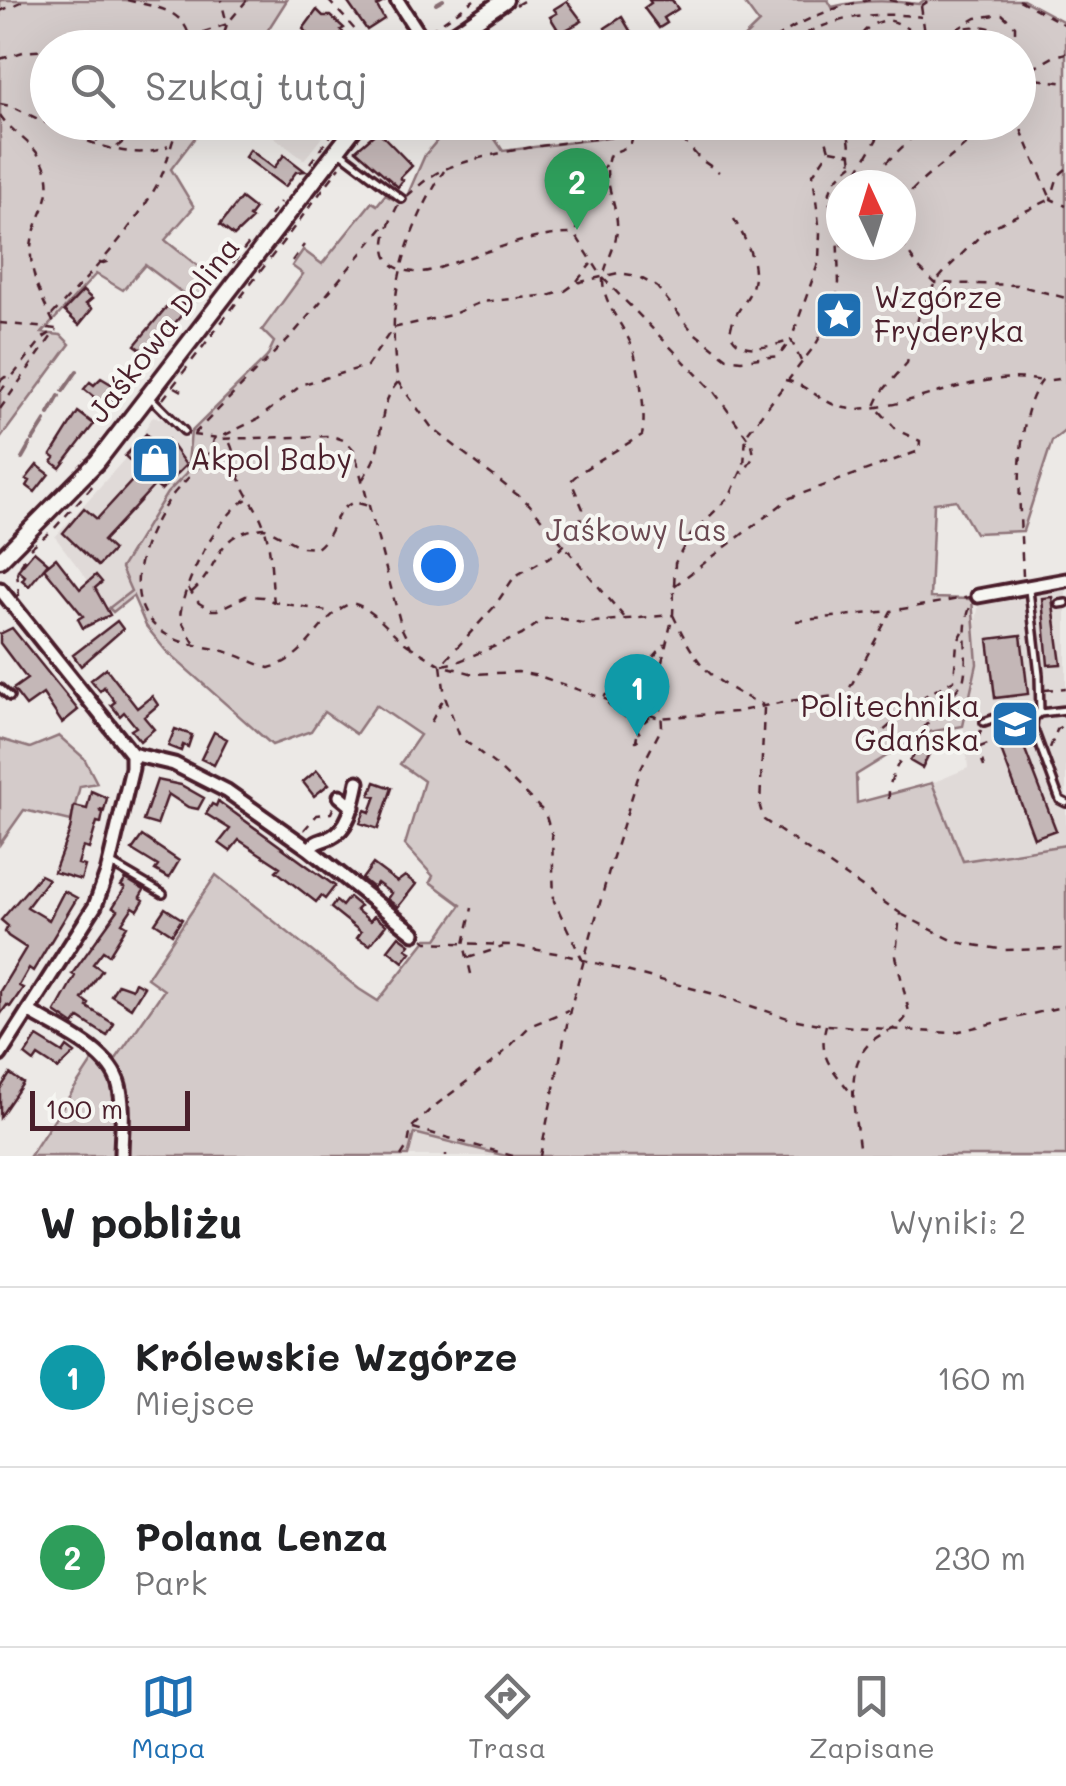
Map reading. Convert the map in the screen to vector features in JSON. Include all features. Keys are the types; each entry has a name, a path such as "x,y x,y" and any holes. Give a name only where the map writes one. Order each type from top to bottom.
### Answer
{"street":[{"path":"397,0 418,30"},
{"path":"452,30 505,0"},
{"name":"Jaśkowa Dolina","path":"0,560 74,488 349,140"},
{"path":"978,596 1066,580"},
{"path":"0,589 132,754 174,764 218,785 308,849 414,933"},
{"path":"0,1055 95,906 132,768 132,754"},
{"path":"308,849 316,840 332,836 342,827 358,782"},
{"path":"340,796 352,807"},
{"path":"30,1012 94,1052 110,1067 120,1091 121,1156"}],"lane":[{"path":"342,154 402,199"},
{"path":"149,396 184,432"},
{"path":"1028,587 1040,712 1032,723 1060,800 1066,803"},
{"path":"0,688 10,696"},
{"path":"984,722 1012,712 1066,710"},
{"path":"109,862 163,894"}],"path":[{"path":"0,11 26,0"},
{"path":"127,0 172,14 184,20 189,30"},
{"path":"221,0 224,30"},
{"path":"207,30 226,24 247,0"},
{"path":"328,0 345,18"},
{"path":"436,30 441,20 474,0"},
{"path":"792,30 840,6 870,0"},
{"path":"889,0 921,6 930,0"},
{"path":"1019,0 1066,25"},
{"path":"921,6 924,30"},
{"path":"822,30 876,12 922,18"},
{"path":"956,29 976,18 1002,14 1015,30"},
{"path":"865,30 881,21 891,21 915,30"},
{"path":"349,23 355,30"},
{"path":"950,30 996,30"},
{"path":"0,59 30,52"},
{"path":"1036,67 1066,53"},
{"path":"1036,79 1066,83"},
{"path":"0,104 30,115"},
{"path":"0,115 33,144 50,183 47,204 31,244 37,283 58,329"},
{"path":"89,140 143,154 170,144"},
{"path":"116,148 126,140"},
{"path":"51,316 134,223 160,178 172,140"},
{"path":"575,234 510,245 422,272 400,268 384,253 384,239 402,199 445,169 494,155 604,140"},
{"path":"540,1156 570,1010 641,768 662,726 659,675 673,615 672,587 680,550 721,508 754,456 752,444 715,393 602,278 575,234 582,204 610,154 630,146 632,140"},
{"path":"683,140 700,159 720,172"},
{"path":"827,140 830,150"},
{"path":"845,170 852,164 850,140"},
{"path":"852,164 858,168 877,140"},
{"path":"878,170 909,140"},
{"path":"916,185 971,140"},
{"path":"1025,140 1051,199 1066,206"},
{"path":"830,150 852,154"},
{"path":"576,282 618,273 637,276 657,287 693,332 728,358 778,356 791,340 819,261 813,174 830,150"},
{"path":"168,393 306,215 342,154"},
{"path":"584,962 554,901 552,836 545,813 497,766 460,737 444,696 441,665 494,607 515,576 564,545 580,522 583,509 571,481 576,473 642,435 640,376 631,344 608,302 602,278 616,237 617,220 606,164"},
{"path":"445,169 413,223 400,268 393,328 398,382 432,428 529,504 624,618"},
{"path":"875,406 880,392 907,363 914,328 935,284 986,230 1051,199 1058,176 1066,169"},
{"path":"194,435 294,334 392,218"},
{"path":"734,218 752,257 754,276 750,292 730,327 734,343 742,347 767,347 791,340"},
{"path":"232,266 251,240"},
{"path":"292,260 304,245"},
{"path":"98,265 112,260"},
{"path":"740,476 746,435 816,344 834,312 837,260"},
{"path":"913,260 935,284 1017,285 1066,298"},
{"path":"592,262 576,282 551,296 481,302 451,315 393,328 367,366 303,384 258,419 214,439 210,452 170,498 139,559 138,594 147,614 165,634 269,668 310,644 334,612 351,603 360,604 394,638 441,665 474,674 518,672 540,676 659,718 736,712 846,695 891,611"},
{"path":"0,323 58,329"},
{"path":"0,392 43,338 58,329"},
{"path":"0,409 58,329"},
{"path":"791,340 801,360"},
{"path":"785,380 804,384 829,404 842,408 875,406 1019,376 1042,382 1066,378"},
{"path":"0,381 11,378"},
{"path":"362,480 377,453 381,415 398,382"},
{"path":"1028,587 1023,579 1019,474 1031,399 1042,382"},
{"path":"174,386 188,394"},
{"path":"672,587 790,498 919,451 920,441 897,430 875,406"},
{"path":"184,432 229,440 332,436 346,441 354,450 396,616 411,648"},
{"path":"229,440 238,476 255,502 265,528 274,602"},
{"path":"195,644 180,618 188,588 226,514 249,498"},
{"path":"192,592 204,580 223,544 241,532 265,528 301,546 318,548 345,506 354,502 371,506"},
{"path":"20,557 24,560 16,570 20,605"},
{"path":"188,588 199,603 211,610 246,596 334,612"},
{"path":"796,621 891,611 978,596"},
{"path":"888,799 894,768 962,682 967,666 965,629 969,608 978,596"},
{"path":"441,665 522,634 544,619 582,623 673,615"},
{"path":"673,615 698,661 720,684 764,706"},
{"path":"858,747 923,697 954,680 957,644 965,629"},
{"path":"604,697 640,672 666,643"},
{"path":"1048,690 1066,688"},
{"path":"431,722 444,696"},
{"path":"604,697 609,706 627,716 642,737 636,741 637,736"},
{"path":"764,706 760,807 764,820 900,914 956,942 1005,950 1066,949"},
{"path":"637,728 651,716"},
{"path":"1045,758 1057,730 1066,721"},
{"path":"984,722 977,742 984,767"},
{"path":"978,747 998,740 996,736"},
{"path":"470,974 464,944 472,908"},
{"path":"860,1156 854,1098 858,1056 874,1038 895,1030 909,1012 896,956 900,914"},
{"path":"427,942 510,945 561,954 714,994 791,1019 826,1025 951,1034 1066,1006"},
{"path":"466,958 510,945"},
{"path":"401,1156 412,1128 498,1058 530,1026 570,1010"},
{"path":"826,1025 820,1046 826,1062 854,1098"},
{"path":"412,1128 512,1156"}],"shaded area":[{"path":"278,140 320,140 304,160"},
{"path":"153,416 167,421 188,441 187,473 167,493 131,591 109,608 55,537 146,435 144,431"},
{"name":"Politechnika Gdańska","path":"1066,584 1066,845 963,861 932,783 968,768 963,721 977,664 975,625 979,603"},
{"path":"413,1133 506,1156 408,1156"}],"green space":[{"path":"0,0 287,0 268,30 30,30 30,140 193,140 171,169 194,207 165,240 214,279 198,301 193,301 145,265 123,290 96,274 42,333 61,335 70,344 0,439"},
{"name":"Jaśkowy Las","path":"742,0 828,0 832,7 875,1 919,4 924,0 1023,0 1066,23 1066,430 1052,441 1023,531 975,533 956,500 934,503 930,598 972,599 977,664 963,726 924,733 856,775 857,803 932,783 963,861 1066,845 1066,1156 506,1156 414,1133 408,1156 30,1156 99,1051 116,1059 164,990 147,978 216,875 378,1001 427,939 437,939 461,905 430,882 433,876 405,845 424,781 400,764 420,735 376,705 356,734 324,712 311,731 272,745 166,651 146,626 133,596 113,612 109,608 131,591 121,568 167,493 187,473 191,432 267,357 274,342 262,330 303,274 292,266 303,250 322,264 372,202 377,205 385,195 397,201 408,194 425,155 438,140 496,140 503,151 589,140 1036,140 1036,30 752,30 759,23"},
{"path":"59,736 84,758 97,783 80,786 71,821 24,810 0,844 0,739 30,748"}],"building":[{"path":"346,0 387,0 377,6 384,19 367,30"},
{"path":"649,0 672,0 678,9 664,18 667,23 659,28 644,8 651,3"},
{"path":"567,1 582,21 558,30 550,17 557,13 554,9"},
{"path":"317,10 344,28 341,30 303,29"},
{"path":"622,17 630,30 606,30"},
{"path":"368,140 387,140 412,166 400,178 403,180 398,187 356,150"},
{"path":"250,150 274,168 284,155 305,171 296,172 285,187 245,157"},
{"path":"241,198 255,209 249,217 252,219 234,236 220,225"},
{"path":"83,291 92,299 86,304 92,309 79,325 64,311"},
{"path":"174,298 188,307 149,355 135,345"},
{"path":"101,378 119,393 106,407 84,389"},
{"path":"78,412 94,424 60,468 52,462 55,458 51,455"},
{"path":"146,434 160,448 168,440 186,465 161,490 155,485 103,541 113,550 98,566 63,533 84,508 97,519 141,471 125,456"},
{"path":"37,465 49,474 35,492 27,486 30,481 26,479"},
{"path":"34,551 48,563 29,586 18,570"},
{"path":"56,558 80,589 96,575 102,582 95,588 110,615 83,628 78,619 83,616 44,568"},
{"path":"1052,597 1061,664 1048,665 1042,598"},
{"path":"117,621 123,629 81,666 73,655"},
{"path":"12,628 78,710 62,723 43,694 26,706 13,689 27,679 0,643 0,634"},
{"path":"1021,635 1028,694 995,698 988,639"},
{"path":"106,668 137,708 152,696 158,705 144,717 154,729 140,741 131,730 136,727 124,712 120,716 111,705 115,702 104,687 100,691 91,680"},
{"path":"175,729 192,735 188,747 183,745 181,751 168,746"},
{"path":"214,732 227,739 214,765 201,759"},
{"path":"926,734 936,740 922,768 910,761"},
{"path":"1019,734 1056,830 1034,838 998,742"},
{"path":"317,770 329,784 314,796 303,782"},
{"path":"157,780 181,785 204,798 198,809 168,794 157,825 143,821"},
{"path":"375,782 392,788 378,829 360,823 376,796 370,795"},
{"path":"91,791 107,798 104,811 99,810 103,813 101,823 97,822 89,849 83,847 78,864 85,866 81,880 54,872 70,830 74,806 87,809"},
{"path":"218,801 335,886 325,899 321,896 316,902 276,871 280,867 239,840 230,851 219,843 230,829 206,814"},
{"path":"142,836 179,861 169,878 132,850"},
{"path":"373,864 397,882 405,876 416,884 398,907 387,899 391,893 377,883 373,888 362,879"},
{"path":"40,875 48,879 27,907 49,920 64,891 77,898 33,971 29,968 19,986 23,988 0,1015 0,991 26,948 8,936 8,926 1,920"},
{"path":"126,879 144,890 140,897 144,900 138,910 133,907 122,923 127,926 109,955 103,951 93,964 102,970 82,999 89,1004 87,1007 114,1024 107,1036 79,1018 74,1025 55,1012 75,976 72,974 118,910 113,907"},
{"path":"349,897 360,906 356,910 370,921 374,916 386,925 370,945 357,938 361,932 331,908 336,901 342,906"},
{"path":"165,908 182,919 172,934 155,923"},
{"path":"399,936 410,944 406,949 411,952 403,962 388,950"},
{"path":"135,982 144,987 131,1008 111,995 118,984 132,989"},
{"path":"37,1037 63,1053 67,1047 75,1053 58,1069 38,1056 34,1062 25,1055"},
{"path":"10,1074 23,1083 0,1117 0,1089"}],"waterway":[{"path":"436,4 443,0"},
{"path":"63,391 77,371"},
{"path":"49,414 59,396"},
{"path":"33,440 45,421"},
{"path":"22,458 30,444"}],"place":[{"name":"Polana Lenza","path":"577,230"},
{"name":"Wzgórze Fryderyka","path":"839,315"},
{"name":"Akpol Baby","path":"155,460"},
{"name":"Politechnika Gdańska","path":"1015,724"},
{"name":"Królewskie Wzgórze","path":"637,736"}]}
